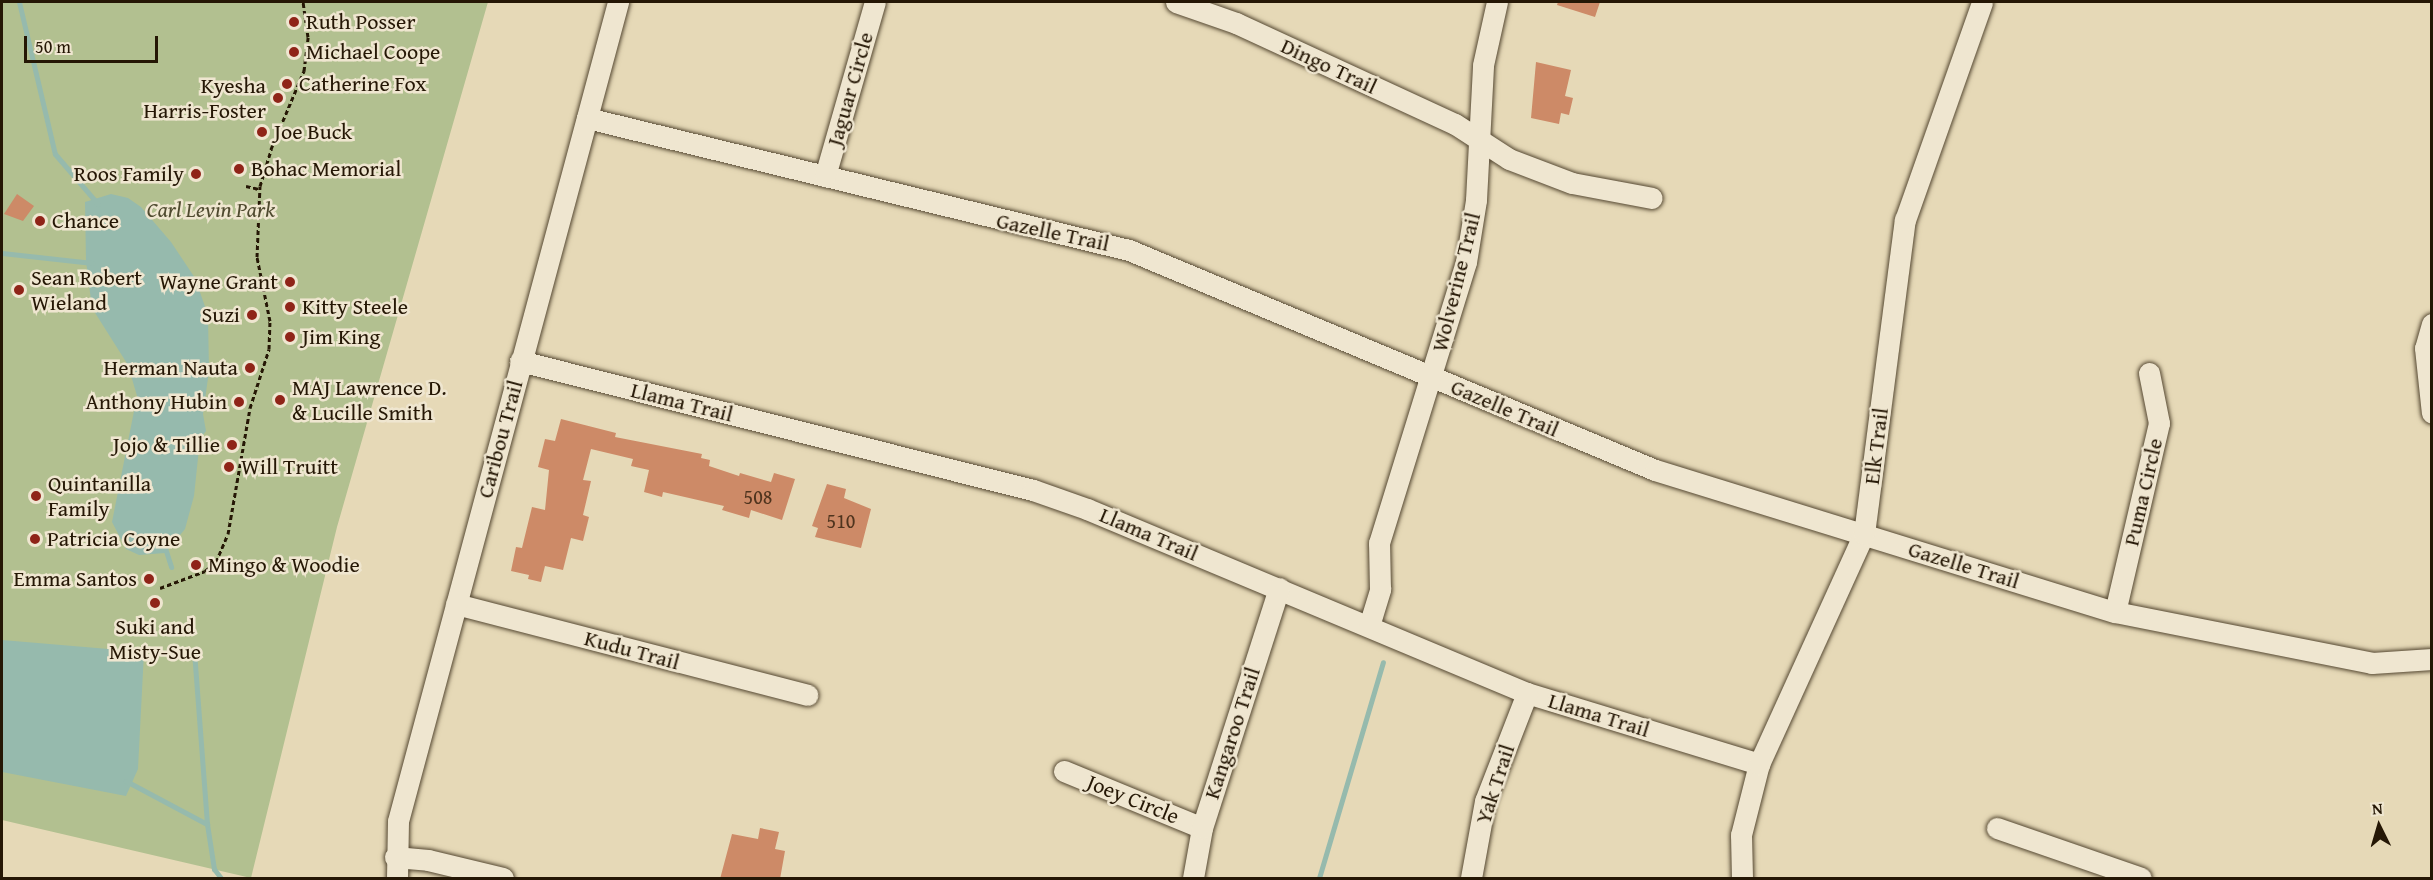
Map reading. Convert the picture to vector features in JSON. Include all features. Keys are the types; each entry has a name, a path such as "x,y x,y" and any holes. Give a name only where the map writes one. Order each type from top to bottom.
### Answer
{"street":[{"name":"Caribou Trail","path":"397,879 395,857 398,821 618,2"},
{"name":"Jaguar Circle","path":"825,176 874,2"},
{"name":"Dingo Trail","path":"1176,2 1236,23 1455,124 1509,159 1572,183 1652,198"},
{"name":"Wolverine Trail","path":"1369,626 1380,589 1379,543 1466,262 1476,200 1483,66 1497,2"},
{"name":"Elk Trail","path":"1742,879 1741,835 1759,764 1864,534 1905,220 1982,2"},
{"name":"Gazelle Trail","path":"586,118 1129,250 1654,470 2115,612 2372,663 2409,664 2432,659"},
{"path":"2432,324 2425,348 2432,413"},
{"name":"Llama Trail","path":"520,361 1032,490 1087,509 1527,693 1759,764"},
{"name":"Puma Circle","path":"2115,612 2159,423 2149,372"},
{"name":"Kangaroo Trail","path":"1193,879 1202,828 1279,588"},
{"name":"Kudu Trail","path":"456,604 807,696"},
{"name":"Yak Trail","path":"1471,879 1485,801 1527,693"},
{"name":"Joey Circle","path":"1064,771 1202,828"},
{"path":"1997,828 2141,879"},
{"path":"395,857 428,860 503,879"}],"path":[{"path":"160,588 205,571 216,562 228,534 246,426 269,349 270,321 257,256 260,189 271,149 304,71 308,37 303,2"},
{"path":"246,186 260,189"}],"green space":[{"name":"Carl Levin Park","path":"2,2 488,2 337,527 251,878 2,820"}],"water":[{"path":"111,194 128,198 141,207 171,242 195,278 208,315 209,371 203,414 206,431 200,439 194,496 185,529 165,553 139,555 126,549 112,522 137,396 128,365 92,308 86,261 85,202"},
{"path":"2,640 144,652 138,769 126,796 2,772"}],"building":[{"path":"1558,2 1600,2 1595,17 1557,5"},
{"path":"1536,62 1571,70 1565,96 1573,98 1569,115 1561,113 1559,124 1531,118"},
{"path":"17,194 34,206 23,221 4,214"},
{"path":"561,419 616,433 615,437 702,454 701,458 710,460 709,466 739,476 740,473 771,482 774,473 795,479 782,520 751,510 749,518 722,510 724,506 663,492 662,497 644,492 649,470 631,466 633,459 591,449 583,480 591,481 583,515 589,517 583,541 571,538 563,570 545,566 541,582 528,579 529,575 511,571 516,547 522,548 532,507 545,510 549,470 538,467 545,439 555,441"},
{"path":"827,484 846,489 844,498 871,509 861,548 815,537 818,528 812,526"},
{"path":"760,828 779,832 775,849 785,851 780,879 720,879 732,834 758,839"}],"waterway":[{"path":"19,2 55,154 98,204"},
{"path":"2,253 92,263"},
{"path":"165,548 171,567"},
{"path":"194,651 207,824 214,869 221,878"},
{"path":"1319,878 1383,662"},
{"path":"126,781 207,824"}],"place":[{"name":"Ruth Posser","path":"294,22"},
{"name":"Michael Coope","path":"294,52"},
{"name":"Catherine Fox","path":"287,84"},
{"name":"Kyesha Harris-Foster","path":"278,98"},
{"name":"Joe Buck","path":"262,132"},
{"name":"Bohac Memorial","path":"239,169"},
{"name":"Roos Family","path":"196,174"},
{"name":"Chance","path":"40,221"},
{"name":"Wayne Grant","path":"290,282"},
{"name":"Sean Robert Wieland","path":"19,290"},
{"name":"Kitty Steele","path":"290,307"},
{"name":"Suzi","path":"252,315"},
{"name":"Jim King","path":"290,337"},
{"name":"Herman Nauta","path":"250,368"},
{"name":"MAJ Lawrence D. & Lucille Smith","path":"280,400"},
{"name":"Anthony Hubin","path":"239,402"},
{"name":"Jojo & Tillie","path":"232,445"},
{"name":"Will Truitt","path":"229,467"},
{"name":"Quintanilla Family","path":"36,496"},
{"name":"Patricia Coyne","path":"35,539"},
{"name":"Mingo & Woodie","path":"196,565"},
{"name":"Emma Santos","path":"149,579"},
{"name":"Suki and Misty-Sue","path":"155,603"}]}
